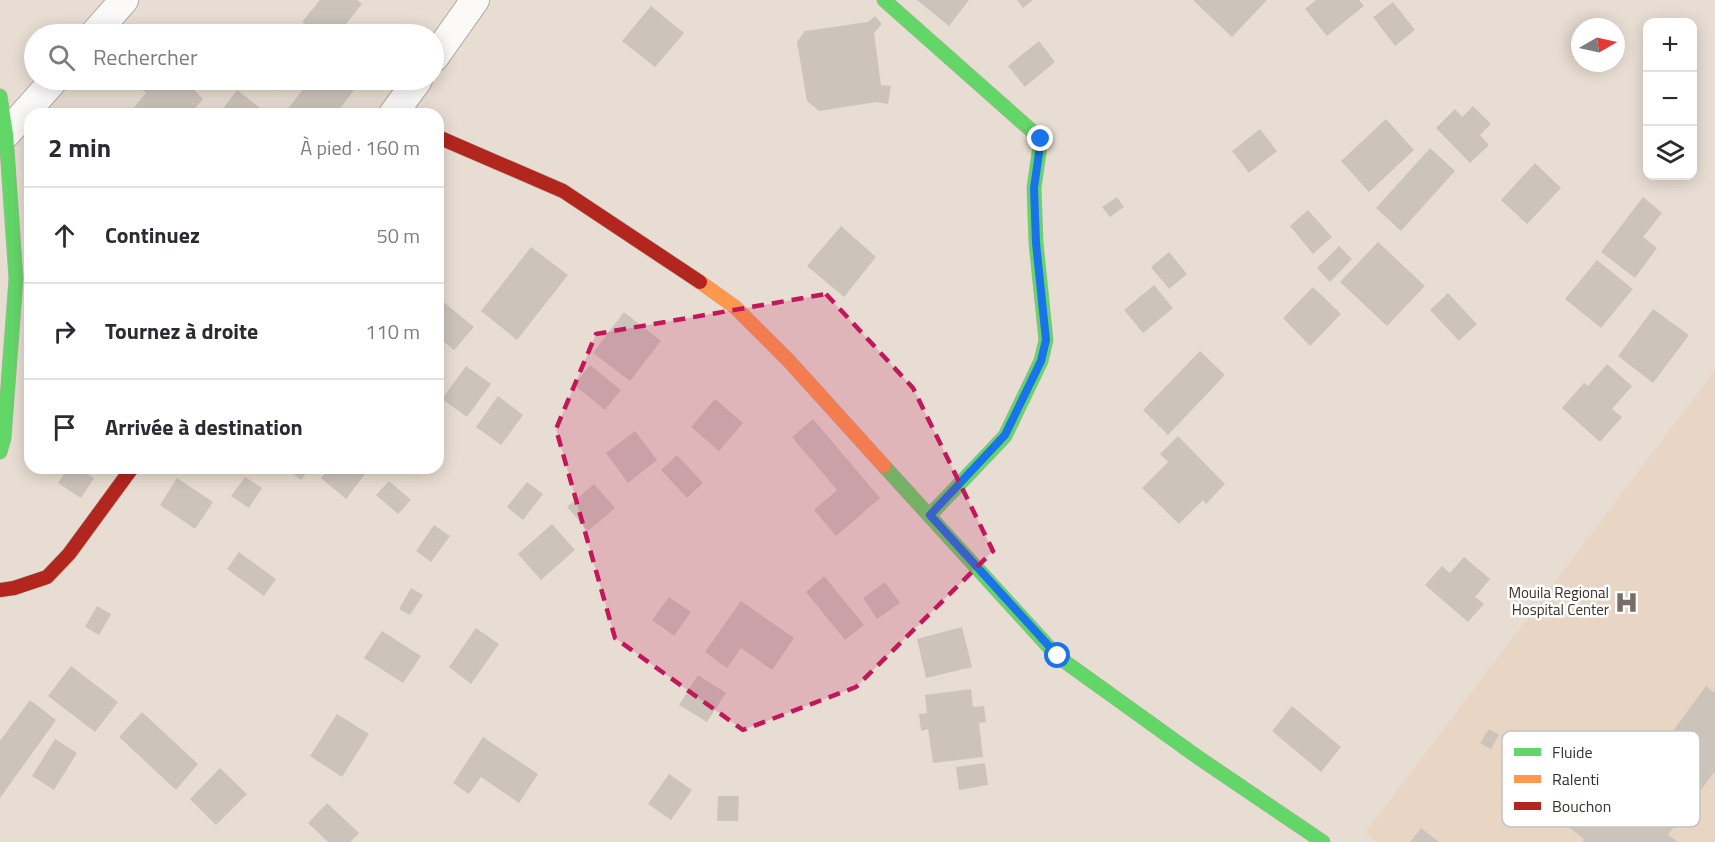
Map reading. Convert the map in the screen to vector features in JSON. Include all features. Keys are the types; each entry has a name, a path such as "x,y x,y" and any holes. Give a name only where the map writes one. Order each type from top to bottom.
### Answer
{"main road":[{"path":"884,0 1041,139 1034,188 1036,243 1046,340 1041,361 1005,435 930,515"},
{"path":"0,96 6,134 16,279 4,438 0,452"},
{"path":"444,140 563,191 679,267 735,308 789,361 1058,656 1199,758 1323,842"},
{"path":"0,590 14,588 47,577 69,554 128,474"}],"street":[{"path":"103,24 124,0"},
{"path":"444,44 476,0"},
{"path":"29,108 45,90"},
{"path":"397,108 411,90"},
{"path":"6,134 24,114"}],"highlighted area":[{"path":"826,294 913,388 993,551 856,687 743,730 615,638 556,429 596,334"}],"shaded area":[{"name":"Mouila Regional Hospital Center","path":"1715,370 1715,842 1377,842 1365,833"}],"building":[{"path":"320,0 357,0 362,4 346,24 305,24 302,22"},
{"path":"917,0 969,0 949,26"},
{"path":"1017,0 1033,0 1023,8"},
{"path":"1193,0 1267,0 1232,37"},
{"path":"1316,0 1359,0 1364,6 1327,36 1305,9"},
{"path":"1393,2 1415,30 1395,46 1373,17"},
{"path":"651,6 684,33 655,67 622,41"},
{"path":"875,16 882,24 874,33 881,85 891,86 888,104 876,102 819,111 807,101 797,42 805,31 868,22"},
{"path":"1039,41 1055,62 1025,87 1008,66"},
{"path":"143,90 196,90 203,99 195,108 134,108 146,93"},
{"path":"237,90 260,108 224,108"},
{"path":"302,90 354,90 340,108 289,108"},
{"path":"1473,106 1491,124 1480,135 1489,145 1470,163 1436,128 1455,109 1462,117"},
{"path":"1386,119 1414,150 1369,192 1341,161"},
{"path":"1260,129 1277,151 1249,173 1232,151"},
{"path":"1430,148 1455,171 1401,231 1376,208"},
{"path":"1535,163 1561,188 1527,224 1501,200"},
{"path":"1117,197 1124,207 1110,217 1102,207"},
{"path":"1643,197 1662,213 1643,237 1657,248 1635,278 1601,252"},
{"path":"1308,210 1332,237 1313,254 1290,226"},
{"path":"841,226 876,257 844,297 807,266"},
{"path":"1378,242 1425,286 1387,326 1340,282"},
{"path":"1339,246 1352,259 1330,282 1317,268"},
{"path":"531,247 568,275 517,340 481,311"},
{"path":"1169,252 1187,274 1169,289 1151,267"},
{"path":"1597,260 1633,289 1601,328 1565,299"},
{"path":"1154,285 1173,308 1143,333 1124,310"},
{"path":"1313,287 1341,314 1310,346 1283,318"},
{"path":"1448,293 1477,324 1459,341 1430,310"},
{"path":"444,302 474,327 454,350 444,342"},
{"path":"1653,309 1689,335 1653,383 1618,356"},
{"path":"624,312 661,341 630,381 593,353"},
{"path":"1200,351 1225,375 1168,435 1143,410"},
{"path":"1607,364 1632,386 1612,409 1622,417 1600,442 1562,408 1584,383 1588,386"},
{"path":"590,365 621,390 605,410 574,385"},
{"path":"466,366 491,384 467,417 444,400 444,396"},
{"path":"498,396 523,415 501,445 476,427"},
{"path":"715,399 743,423 719,451 691,427"},
{"path":"813,419 880,498 836,536 814,510 837,490 792,437"},
{"path":"635,431 657,460 628,483 606,453"},
{"path":"1178,436 1225,484 1206,504 1203,500 1179,524 1142,488 1168,462 1160,454"},
{"path":"677,455 703,483 687,498 661,470"},
{"path":"64,474 88,474 94,478 81,498 58,483"},
{"path":"294,474 306,474 301,480"},
{"path":"324,474 365,474 346,499 321,478"},
{"path":"245,477 262,488 249,508 231,496"},
{"path":"177,478 213,502 195,529 160,505"},
{"path":"389,481 411,500 398,514 376,495"},
{"path":"527,482 543,494 523,520 507,507"},
{"path":"594,484 615,508 588,531 567,507"},
{"path":"552,524 575,550 541,580 518,554"},
{"path":"434,525 450,536 431,562 416,551"},
{"path":"239,552 276,579 264,596 227,569"},
{"path":"1464,557 1490,579 1475,597 1484,604 1468,622 1425,585 1442,566 1450,573"},
{"path":"824,576 864,625 845,640 806,592"},
{"path":"885,582 900,603 877,619 863,598"},
{"path":"411,588 423,595 410,615 399,609"},
{"path":"669,597 691,612 674,636 652,620"},
{"path":"741,601 794,638 772,670 741,648 727,668 705,652"},
{"path":"97,606 111,614 99,635 85,627"},
{"path":"962,627 972,667 926,678 917,639"},
{"path":"476,628 499,644 471,684 449,667"},
{"path":"382,631 421,656 403,683 364,658"},
{"path":"71,666 118,702 95,732 48,696"},
{"path":"698,675 726,693 707,722 679,705"},
{"path":"1706,686 1715,693 1715,771 1700,791 1700,731 1673,731"},
{"path":"971,689 973,707 984,706 986,722 979,723 983,757 933,763 928,729 921,731 919,714 927,713 925,695"},
{"path":"30,700 56,720 0,798 0,741"},
{"path":"1292,706 1341,747 1321,772 1272,731"},
{"path":"142,712 198,764 176,790 119,737"},
{"path":"337,714 369,734 342,777 310,756"},
{"path":"1489,729 1499,735 1491,749 1480,743"},
{"path":"483,737 538,774 519,803 481,777 469,794 453,783"},
{"path":"55,739 77,753 54,790 32,776"},
{"path":"985,763 988,785 959,790 956,767"},
{"path":"220,768 247,794 216,825 190,799"},
{"path":"669,774 692,790 671,820 648,804"},
{"path":"718,796 739,796 738,821 717,821"},
{"path":"327,803 359,833 350,842 328,842 308,823"},
{"path":"1568,827 1674,827 1668,835 1678,842 1582,842 1584,839"},
{"path":"1421,828 1439,842 1410,842"}],"traffic: fast":[{"path":"884,0 1041,139 1034,188 1036,243 1046,340 1041,361 1005,436 930,515"},
{"path":"0,96 6,134 16,279 4,438 0,452"},
{"path":"884,466 1057,656 1199,758 1323,842"}],"traffic: slow":[{"path":"700,282 735,307 789,361 884,466"}],"traffic: jam":[{"path":"444,140 563,191 700,282"},
{"path":"0,590 14,588 47,577 69,554 128,474"}],"place":[{"name":"Mouila Regional Hospital Center","path":"1627,602"}],"route":[{"path":"1041,139 1034,188 1036,243 1046,340 1041,361 1005,435 930,515 1058,656"}]}
